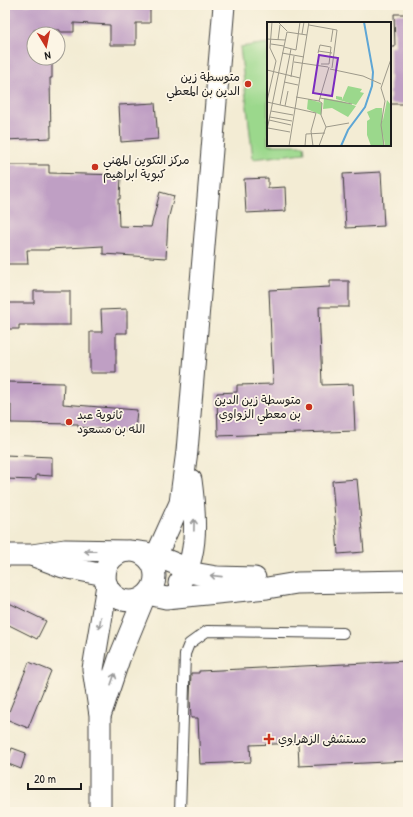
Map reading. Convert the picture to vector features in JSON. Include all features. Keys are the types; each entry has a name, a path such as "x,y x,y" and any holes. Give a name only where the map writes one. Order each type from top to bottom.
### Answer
{"street":[{"path":"141,553 180,503 187,451 224,5"},
{"path":"153,597 181,581 187,572 192,556 194,509 187,451"},
{"path":"5,555 32,555 65,550 141,553 152,562 156,578 153,587 153,597 119,659 100,716"},
{"path":"100,812 100,716 93,669 106,580 106,568 110,561 122,552 141,553 176,564 187,572 217,577 265,578 297,583"},
{"path":"32,555 63,567 106,580"},
{"path":"106,580 110,592 116,597 130,602 153,597 267,588 297,583 408,581"}],"lane":[{"path":"180,812 185,654 189,644 207,631 343,633"}],"green space":[{"path":"267,43 267,146 304,146 305,153 253,159 240,47"}],"building":[{"path":"5,5 150,5 150,23 136,23 136,45 110,45 110,25 74,23 74,32 66,32 66,26 26,26 26,66 52,66 52,78 50,78 51,138 5,140"},
{"path":"394,14 408,14 408,104 391,104 391,47 395,47"},
{"path":"155,103 158,139 121,142 119,105"},
{"path":"5,165 49,165 49,173 121,175 120,199 118,199 119,226 151,227 160,192 174,196 168,220 166,258 103,254 103,246 27,250 28,264 5,264"},
{"path":"381,172 384,226 346,228 343,174"},
{"path":"268,178 268,188 285,187 286,211 246,213 244,179"},
{"path":"330,281 349,281 349,307 319,307 322,385 353,384 355,431 218,436 217,393 237,392 237,385 273,384 269,290 330,287"},
{"path":"34,291 70,291 70,325 19,325 19,329 5,329 5,303 34,303"},
{"path":"127,309 127,333 116,333 116,373 90,373 90,332 102,332 101,310"},
{"path":"5,382 64,383 63,404 137,410 135,432 78,427 78,424 11,423 11,405 5,405"},
{"path":"5,455 52,457 52,476 36,475 36,480 5,479"},
{"path":"357,479 364,552 338,554 332,481"},
{"path":"5,601 46,621 37,639 5,623"},
{"path":"408,661 408,761 299,766 298,743 250,745 251,762 200,764 198,718 191,718 191,673 199,673 199,671"},
{"path":"29,662 51,671 28,728 6,719"},
{"path":"12,748 26,753 21,769 6,763"}],"place":[{"name":"متوسطة زين الدين بن المعطي","path":"248,84"},
{"name":"مركز التكوين المهني كبوية ابراهيم","path":"95,167"},
{"name":"متوسطة زين الدين بن معطي الزواوي","path":"309,407"},
{"name":"ثانوية عبد الله بن مسعود","path":"69,422"},
{"name":"مستشفى الزهراوي","path":"269,739"}]}
